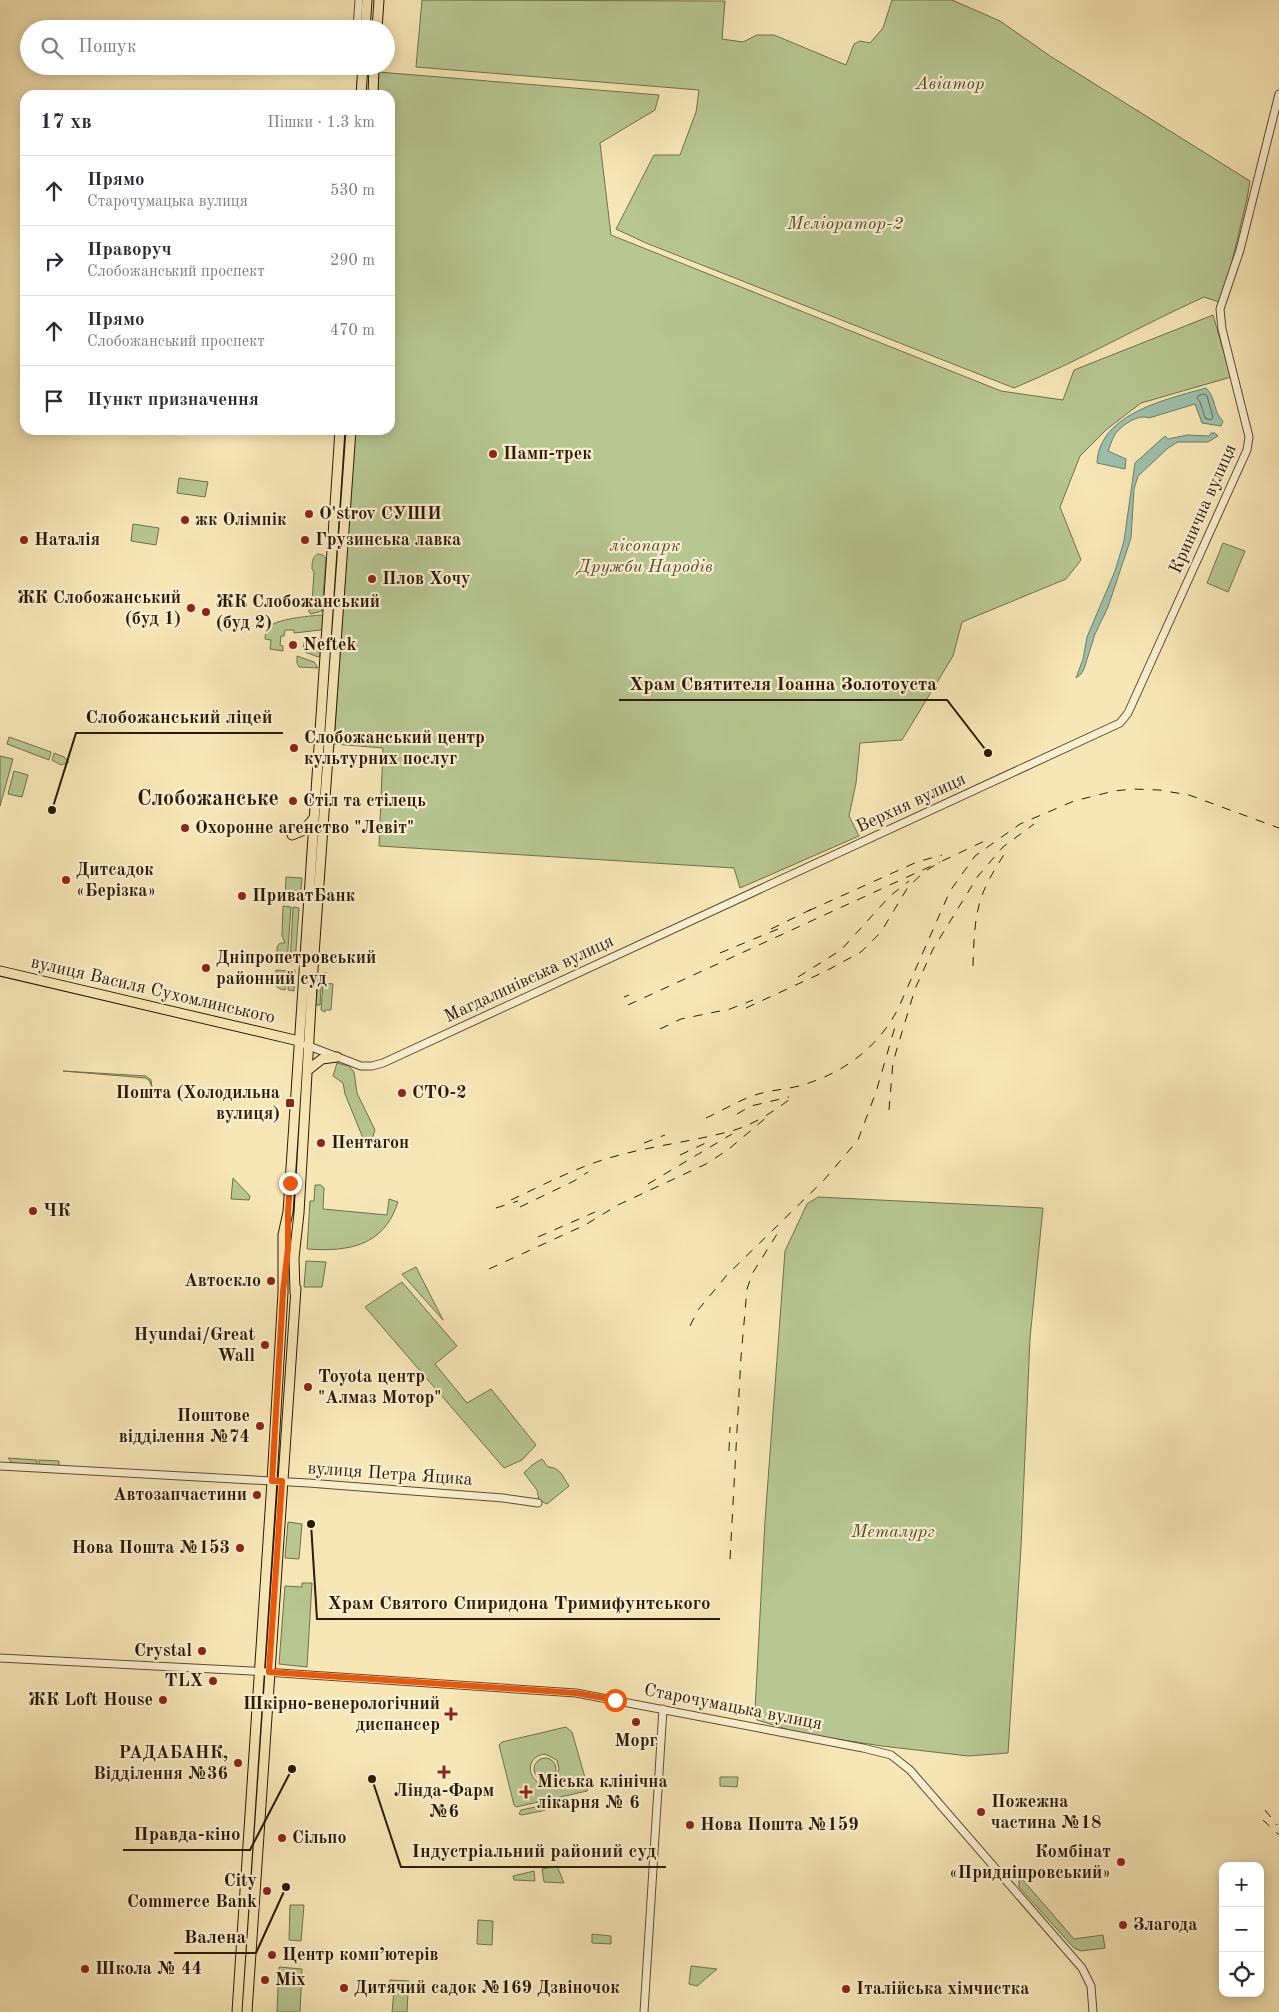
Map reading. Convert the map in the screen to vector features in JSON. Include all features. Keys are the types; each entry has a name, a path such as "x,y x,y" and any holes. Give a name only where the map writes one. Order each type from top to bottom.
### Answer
{"main road":[{"path":"366,20 367,0"},
{"path":"378,20 379,0"},
{"path":"361,90 362,75"},
{"path":"373,90 374,75"},
{"path":"277,1481 283,1292 288,1248 288,1212 340,435"},
{"path":"237,2012 277,1481 295,1293 294,1258 299,1213 308,1046 351,435"},
{"path":"292,835 304,830 314,818"},
{"name":"вулиця Василя Сухомлинського","path":"0,971 299,1041"},
{"path":"308,1070 322,1059 337,1057"},
{"path":"247,2012 264,1672"}],"street":[{"path":"358,20 359,0"},
{"name":"Кринична вулиця","path":"1120,723 1128,713 1247,450 1249,437 1222,329 1220,309 1240,250 1279,94"},
{"name":"Верхня вулиця","path":"770,885 1120,723"},
{"name":"Магдалинівська вулиця","path":"299,1041 361,1066 376,1065 770,885"},
{"name":"вулиця Петра Яцика","path":"0,1466 277,1481 503,1498 538,1503"},
{"name":"Старочумацька вулиця","path":"0,1658 264,1672 576,1693 891,1755 910,1770 1079,1964 1091,1986 1093,2012"},
{"path":"644,2012 663,1710"}],"green space":[{"path":"422,0 725,1 722,39 743,42 757,35 774,35 846,65 854,44 860,41 870,43 883,28 892,0 952,0 1000,21 1050,56 1250,181 1222,303 1204,297 1014,388 646,243 616,229 654,155 680,155 696,112 699,90 416,67"},
{"name":"лісопарк Дружби Народів","path":"395,73 659,95 655,110 600,143 611,235 1001,391 1063,400 1074,370 1213,315 1231,377 1141,403 1107,429 1080,456 1060,507 1081,560 1066,579 962,622 953,656 902,740 860,743 856,783 849,816 859,836 740,888 734,868 379,846 383,748 334,744 355,435 395,435 395,90 377,90 378,75 395,75"},
{"path":"179,478 208,482 205,497 177,493"},
{"path":"133,524 159,528 156,545 131,541"},
{"path":"1223,543 1245,551 1228,592 1207,583"},
{"path":"318,554 326,558 322,611 311,614 309,612 309,605 312,603 314,572 312,562"},
{"path":"323,616 323,627 321,630 294,633 294,630 285,630 284,636 281,636 280,645 283,646 283,651 270,649 271,640 265,638 267,629 272,625 292,618"},
{"path":"315,637 320,640 320,656 318,657 305,652 303,648 305,639"},
{"path":"297,656 314,662 318,668 299,667"},
{"path":"9,737 51,752 49,760 7,744"},
{"path":"54,753 64,757 69,762 61,765 52,760"},
{"path":"0,756 13,759 0,806"},
{"path":"14,771 28,775 22,797 8,794"},
{"path":"286,877 302,878 300,901 285,902"},
{"path":"283,906 291,907 287,963 277,962 277,947 280,943 285,943 282,936"},
{"path":"293,907 299,908 295,964 290,964"},
{"path":"276,970 287,971 285,990 276,986"},
{"path":"289,970 295,970 294,991 288,990"},
{"path":"322,973 320,1005 316,1005 318,977"},
{"path":"324,973 327,973 326,983 333,984 331,1010 325,1010 325,1012 321,1010"},
{"path":"337,1063 349,1066 354,1072 357,1093 375,1130 372,1139 363,1138 345,1094 343,1083 333,1076"},
{"path":"63,1071 146,1076 151,1080 152,1087 149,1080 145,1078"},
{"path":"233,1178 250,1196 249,1200 231,1199"},
{"path":"315,1185 321,1185 324,1188 323,1209 387,1215 389,1199 398,1202 392,1217 384,1228 374,1237 363,1243 337,1249 307,1249 310,1201 314,1201"},
{"name":"Металург","path":"818,1197 1043,1208 1030,1338 1021,1547 1008,1753 968,1756 882,1746 803,1734 757,1720 755,1710 765,1521 785,1251 807,1204"},
{"path":"306,1261 326,1262 322,1287 304,1287"},
{"path":"416,1267 443,1320 402,1274"},
{"path":"402,1282 457,1346 435,1364 467,1403 491,1389 536,1445 522,1460 504,1468 365,1307"},
{"path":"8,1458 37,1460 37,1465 12,1463"},
{"path":"542,1459 548,1467 556,1469 563,1476 569,1486 547,1504 539,1500 537,1490 524,1473"},
{"path":"39,1460 59,1461 59,1466 39,1465"},
{"path":"288,1522 302,1524 299,1559 285,1558"},
{"path":"302,1583 312,1583 307,1667 279,1664 285,1586 302,1587"},
{"path":"566,1727 572,1732 588,1788 587,1791 516,1807 499,1745 502,1742","holes":["545,1754 557,1760 559,1769 554,1781 546,1784 539,1783 534,1779 530,1767 532,1761"]},
{"path":"545,1758 553,1761 556,1769 553,1777 545,1780 537,1777 534,1769 537,1761"},
{"path":"720,1777 738,1777 737,1787 720,1786"},
{"path":"545,1805 548,1807 546,1810 519,1814 521,1810"},
{"path":"557,1866 564,1883 544,1882 542,1869"},
{"path":"534,1871 535,1881 514,1880 513,1876"},
{"path":"1019,1879 1022,1879 1074,1939 1103,1935 1105,1948 1081,1951 1074,1948 1019,1887"},
{"path":"290,1905 304,1905 301,1941 289,1940"},
{"path":"478,1920 493,1921 492,1945 477,1944"},
{"path":"592,1934 611,1936 611,1944 592,1943"},
{"path":"691,1966 717,1969 697,1986 689,1984"},
{"path":"279,1967 302,1969 300,2012 277,2012"},
{"path":"390,1980 409,1981 408,1991 390,1990"},
{"path":"394,1991 408,1992 407,2012 392,2012"}],"water":[{"path":"1206,388 1223,421 1221,426 1202,423 1195,404 1149,418 1140,417 1124,425 1116,432 1108,451 1126,459 1125,469 1097,463 1101,446 1110,432 1122,420 1155,403"},
{"path":"1211,433 1215,433 1218,436 1208,442 1178,442 1168,448 1138,476 1134,489 1131,538 1108,607 1095,634 1084,669 1076,678 1083,659 1087,637 1115,571 1124,541 1135,463 1165,436 1168,439 1187,435 1209,436"}],"railway":[{"path":"706,1118 755,1095 799,1086 830,1075 869,1048 880,1036 898,1009 950,891 975,856 1020,824 1074,801 1114,791 1133,789 1159,790 1189,795 1279,828"},
{"path":"889,1110 893,1062 915,989 933,949 978,876 1003,847 1034,824"},
{"path":"746,1008 824,972 861,952 881,932 908,887 924,872 940,862 991,838"},
{"path":"973,966 979,903 989,880 1005,853"},
{"path":"808,911 917,862 942,855"},
{"path":"628,1005 940,862"},
{"path":"798,977 841,950 890,896 909,881"},
{"path":"771,929 814,908"},
{"path":"720,953 778,929"},
{"path":"624,997 629,995"},
{"path":"660,1029 681,1019 730,1009 753,1000"},
{"path":"690,1326 698,1310 727,1275 824,1180 858,1140 876,1092 897,1020"},
{"path":"511,1200 596,1162 639,1150 716,1135 740,1128 780,1107 794,1096"},
{"path":"737,1114 751,1106 789,1097"},
{"path":"489,1269 585,1225 618,1205 706,1164 729,1149 768,1116"},
{"path":"648,1184 732,1134"},
{"path":"644,1143 665,1135"},
{"path":"680,1155 710,1141"},
{"path":"520,1207 574,1181 588,1172"},
{"path":"496,1208 518,1201"},
{"path":"538,1237 595,1212"},
{"path":"730,1559 741,1357 747,1289 752,1274 779,1231"},
{"path":"729,1451 730,1427"},
{"path":"1265,1810 1277,1825"},
{"path":"1263,1820 1279,1835"}],"place":[{"name":"Памп-трек","path":"493,454"},
{"name":"O'strov СУШИ","path":"309,514"},
{"name":"жк Олімпік","path":"185,520"},
{"name":"Наталія","path":"24,540"},
{"name":"Грузинська лавка","path":"305,540"},
{"name":"Плов Хочу","path":"372,579"},
{"name":"ЖК Слобожанський (буд 1)","path":"191,608"},
{"name":"ЖК Слобожанський (буд 2)","path":"206,612"},
{"name":"Neftek","path":"293,645"},
{"name":"Слобожанський центр культурних послуг","path":"294,748"},
{"name":"Храм Святителя Іоанна Золотоуста","path":"988,753"},
{"name":"Стіл та стілець","path":"293,801"},
{"name":"Слобожанський ліцей","path":"52,810"},
{"name":"Охоронне агенство \"Левіт\"","path":"185,828"},
{"name":"Дитсадок «Берізка»","path":"66,880"},
{"name":"ПриватБанк","path":"242,896"},
{"name":"Дніпропетровський районний суд","path":"206,968"},
{"name":"СТО-2","path":"402,1093"},
{"name":"Пошта (Холодильна вулиця)","path":"290,1103"},
{"name":"Пентагон","path":"321,1143"},
{"name":"ЧК","path":"33,1211"},
{"name":"Автоскло","path":"271,1281"},
{"name":"Hyundai/Great Wall","path":"265,1345"},
{"name":"Toyota центр \"Алмаз Мотор\"","path":"308,1387"},
{"name":"Поштове відділення №74","path":"260,1426"},
{"name":"Автозапчастини","path":"257,1495"},
{"name":"Храм Святого Спиридона Тримифунтського","path":"311,1524"},
{"name":"Нова Пошта №153","path":"240,1548"},
{"name":"Crystal","path":"202,1651"},
{"name":"TLX","path":"213,1681"},
{"name":"ЖК Loft House","path":"163,1700"},
{"name":"Шкірно-венерологічний диспансер","path":"451,1714"},
{"name":"Морг","path":"636,1722"},
{"name":"РАДАБАНК, Відділення №36","path":"238,1763"},
{"name":"Правда-кіно","path":"292,1769"},
{"name":"Лінда-Фарм №6","path":"444,1772"},
{"name":"Індустріальний районий суд","path":"372,1779"},
{"name":"Міська клінічна лікарня № 6","path":"526,1792"},
{"name":"Пожежна частина №18","path":"981,1812"},
{"name":"Нова Пошта №159","path":"690,1825"},
{"name":"Сільпо","path":"282,1838"},
{"name":"Комбінат «Придніпровський»","path":"1121,1862"},
{"name":"Валена","path":"286,1887"},
{"name":"City Commerce Bank","path":"267,1891"},
{"name":"Злагода","path":"1123,1925"},
{"name":"Центр комп’ютерів","path":"272,1955"},
{"name":"Школа № 44","path":"85,1969"},
{"name":"Mix","path":"265,1980"},
{"name":"Дитячий садок №169 Дзвіночок","path":"344,1988"},
{"name":"Італійська хімчистка","path":"846,1989"}],"district":[{"name":"Слобожанське","path":"208,799"}],"route":[{"path":"290,1183 288,1258 283,1292 272,1481 282,1481 269,1672 576,1693 615,1700"}],"park label":[{"name":"Авіатор","path":"950,84"},
{"name":"Меліоратор-2","path":"845,224"}]}
